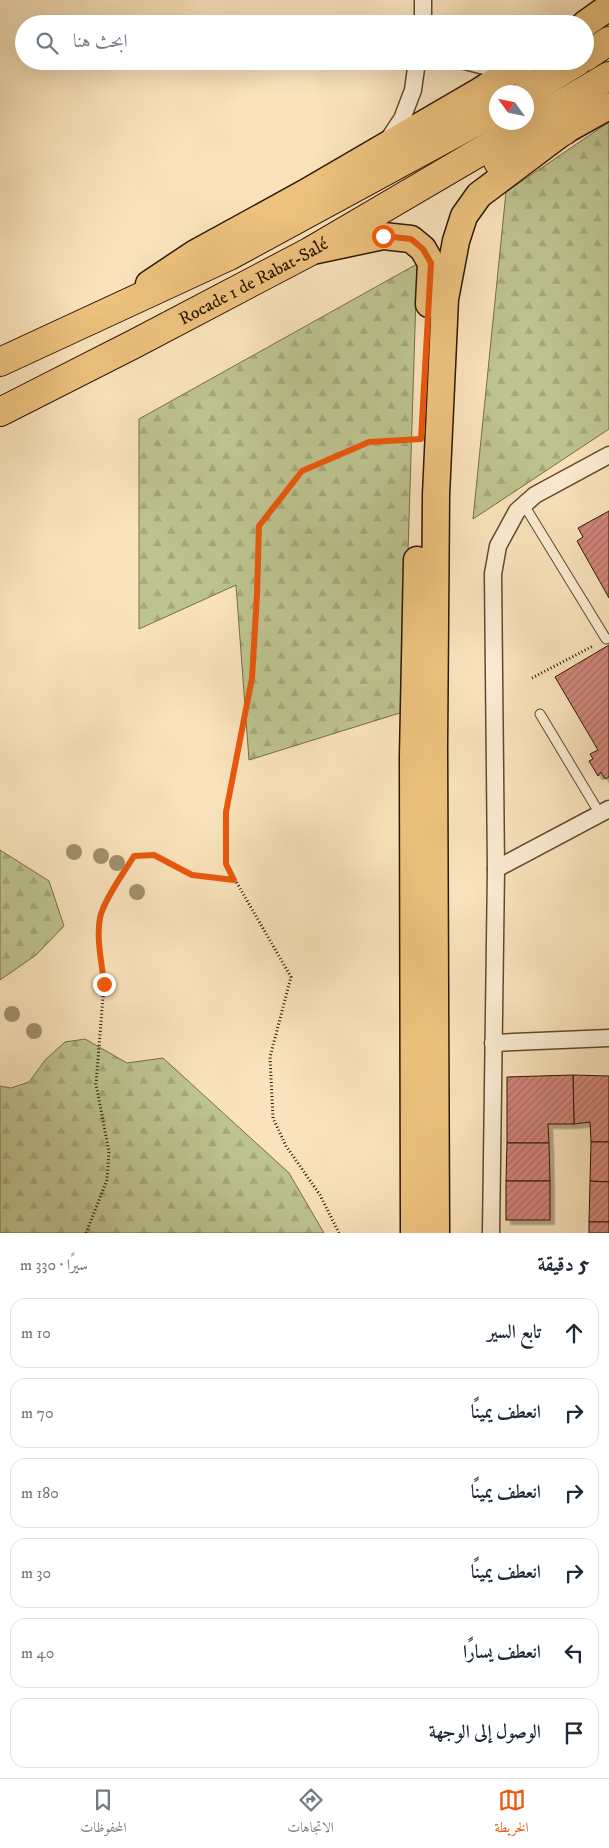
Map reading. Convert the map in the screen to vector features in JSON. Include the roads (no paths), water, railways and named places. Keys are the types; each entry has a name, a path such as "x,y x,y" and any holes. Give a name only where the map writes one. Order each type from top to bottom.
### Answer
{"highway":[{"path":"594,51 609,41"},
{"path":"534,88 563,70"},
{"name":"Rocade 1 de Rabat-Salé","path":"0,412 309,252 609,76"},
{"name":"Rocade 1 de Rabat-Salé","path":"0,362 229,256 489,115"},
{"path":"367,219 410,208 425,202 516,151 564,132"}],"main road":[{"path":"594,18 609,7"},
{"path":"109,310 194,254 305,194 513,70"},
{"path":"436,1233 434,766 436,496 445,299 456,241 464,216 479,195 564,132 609,106"},
{"path":"309,252 383,236 411,239 423,249 431,263 421,439 413,757 414,1233"}],"street":[{"path":"423,0 423,15"},
{"path":"385,146 402,119 413,90 416,70"},
{"path":"491,1233 496,869 493,574 498,546 516,511 535,495 609,455"},
{"path":"496,869 605,811"},
{"path":"494,1043 609,1038"}],"lane":[{"path":"524,505 606,639"},
{"path":"540,714 605,811"}]}
